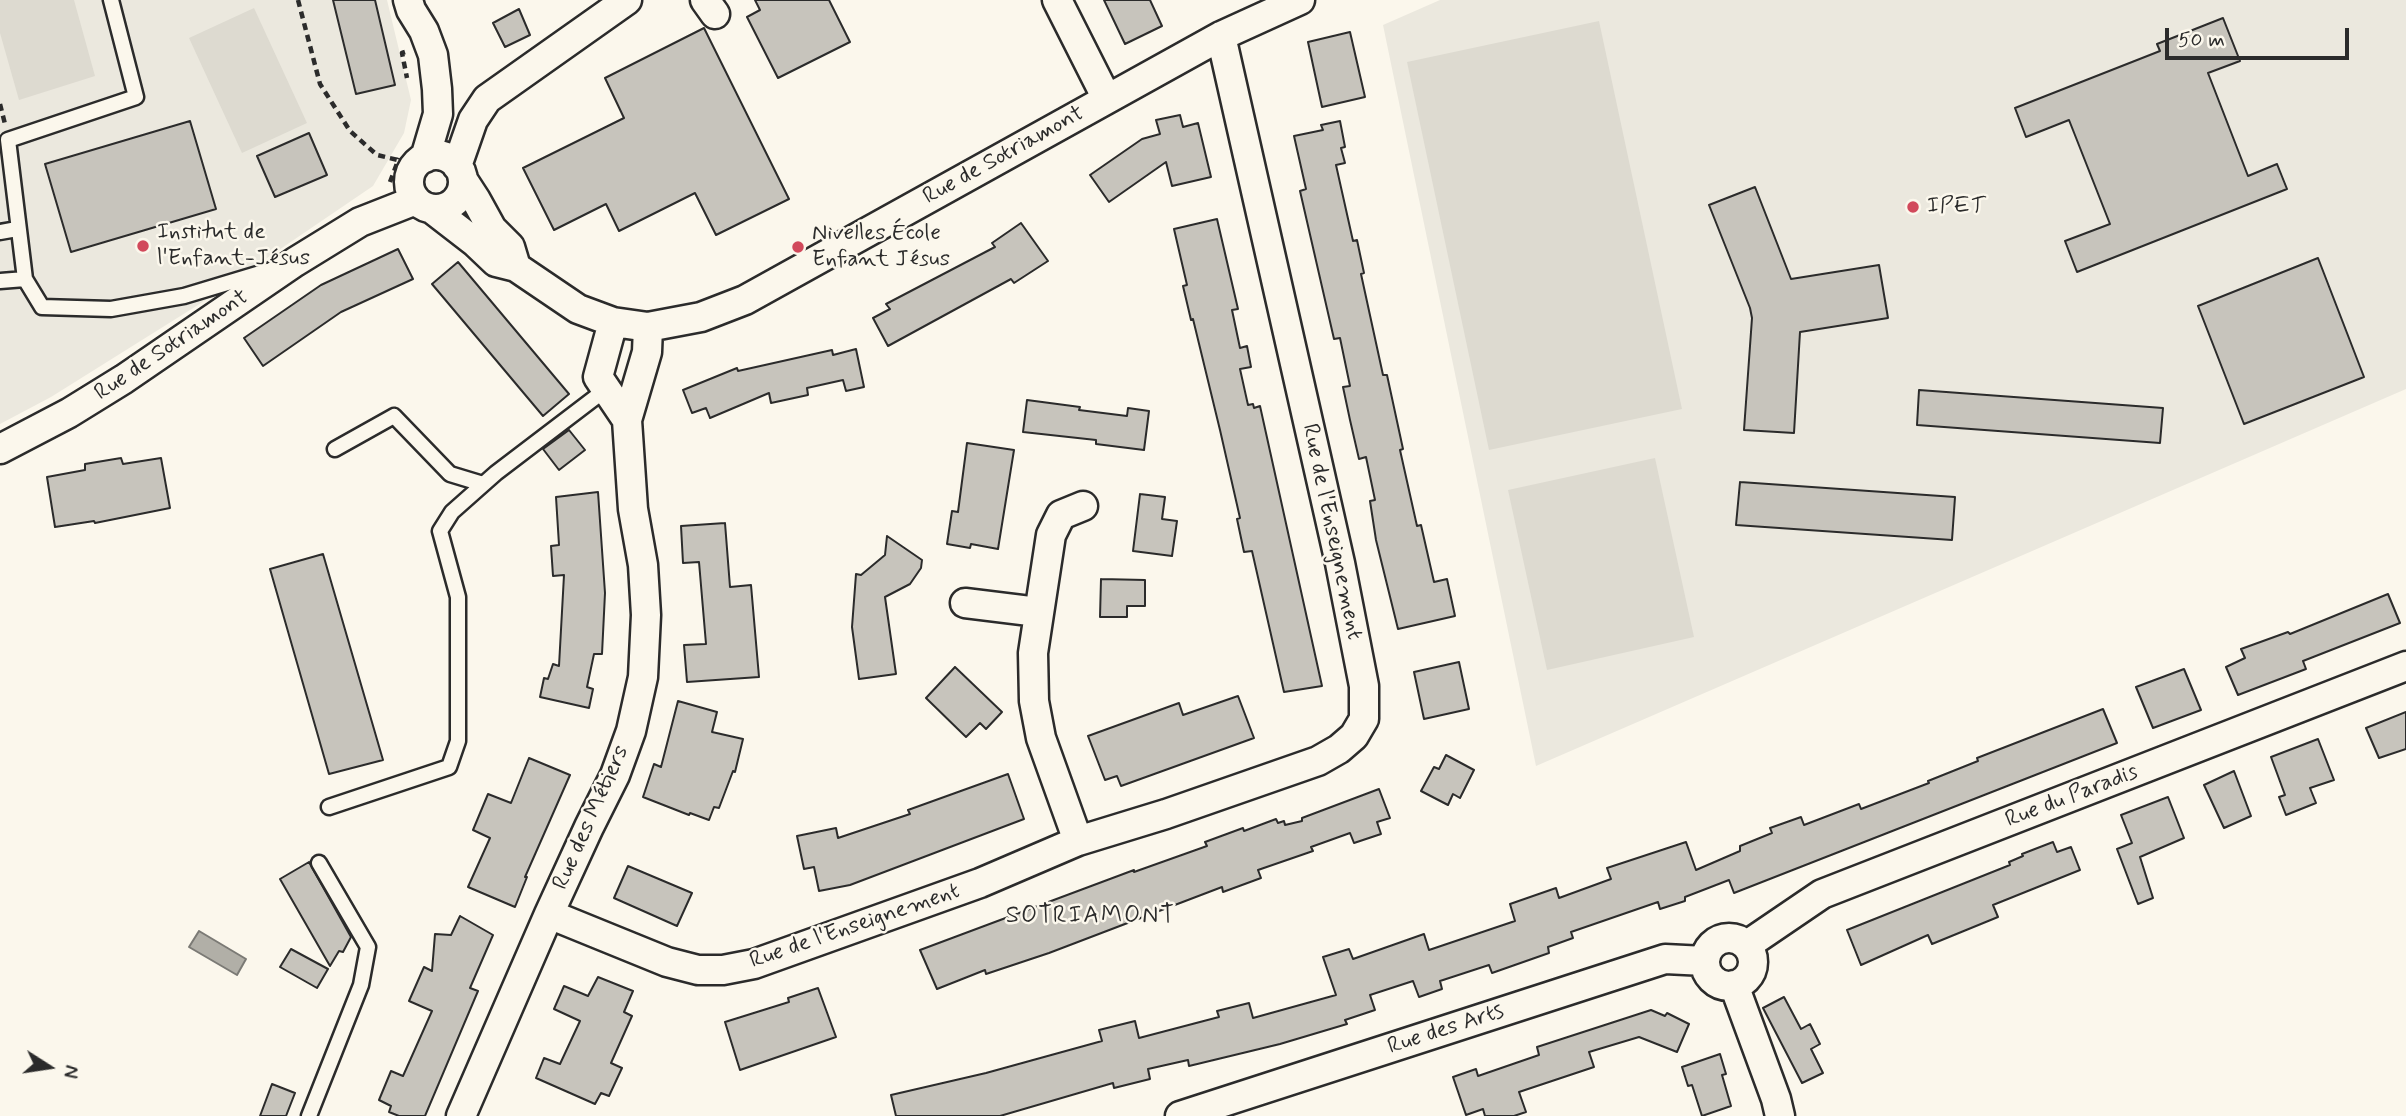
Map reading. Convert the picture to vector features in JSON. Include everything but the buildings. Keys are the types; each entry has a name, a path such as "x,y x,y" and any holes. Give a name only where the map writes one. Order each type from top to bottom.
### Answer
{"street":[{"path":"408,0 433,55 438,114"},
{"path":"487,99 457,95 438,114 412,159 412,192 424,204 442,209 458,199 462,190 460,173 473,120 487,99 627,0"},
{"path":"1057,0 1107,99"},
{"name":"Rue de Sotriamont","path":"0,449 69,413 124,379 295,262 360,222 424,204 496,262 516,267 578,309 613,322 648,327 701,317 745,300 1221,36 1300,0"},
{"name":"Rue de l'Enseignement","path":"549,914 667,962 698,970 723,970 754,964 980,883 1078,841 1166,814 1318,761 1339,749 1354,736 1364,719 1364,686 1340,563 1221,36"},
{"path":"412,159 443,156 451,159 460,173"},
{"name":"Rue de Sotriamont","path":"460,173 492,229 510,247 516,267"},
{"path":"613,322 598,377 627,420"},
{"path":"627,420 647,352 648,327"},
{"name":"Rue des Métiers","path":"461,1116 549,914 615,775 631,731 643,677 646,615 643,565 633,509 627,420"},
{"path":"1078,841 1041,738 1034,701 1033,653 1051,535 1061,515 1083,506"},
{"path":"965,603 1038,612"},
{"name":"Rue du Paradis","path":"1747,945 1822,894 2406,666"},
{"path":"1732,938 1747,945 1753,957 1753,966 1748,976 1734,985 1726,985 1711,978 1705,961 1712,945 1718,940 1732,938"},
{"name":"Rue des Arts","path":"1186,1115 1665,959 1705,961"},
{"path":"1734,985 1780,1116"}],"lane":[{"path":"111,0 136,97 8,140 25,279 43,307 111,309 184,296 295,262"},
{"path":"0,232 17,229"},
{"path":"0,281 25,279"},
{"path":"329,807 449,767 458,741 458,597 440,531 452,512 483,484 605,390"},
{"path":"335,449 394,416 450,474 483,484"},
{"path":"309,1116 361,985 368,947 319,863"}],"path":[{"path":"298,0 320,84 350,131 377,155 412,159"}],"shaded area":[{"name":"Institut de l'Enfant-Jésus","path":"0,0 387,0 411,100 404,133 373,186 198,305 51,397 0,424"},
{"path":"0,0 74,0 95,76 19,100 0,33"},
{"name":"IPET","path":"1440,0 2406,0 2406,389 1536,766 1383,25"},
{"path":"254,8 307,123 242,153 189,38"},
{"path":"1599,21 1682,409 1489,450 1407,62"},
{"path":"1655,458 1694,637 1547,670 1508,490"},
{"path":"199,931 246,959 237,975 189,947"}],"place":[{"name":"IPET","path":"1913,207"},
{"name":"Institut de l'Enfant-Jésus","path":"143,246"},
{"name":"Nivelles École Enfant Jésus","path":"798,247"}],"district":[{"name":"SOTRIAMONT","path":"1091,917"}]}
